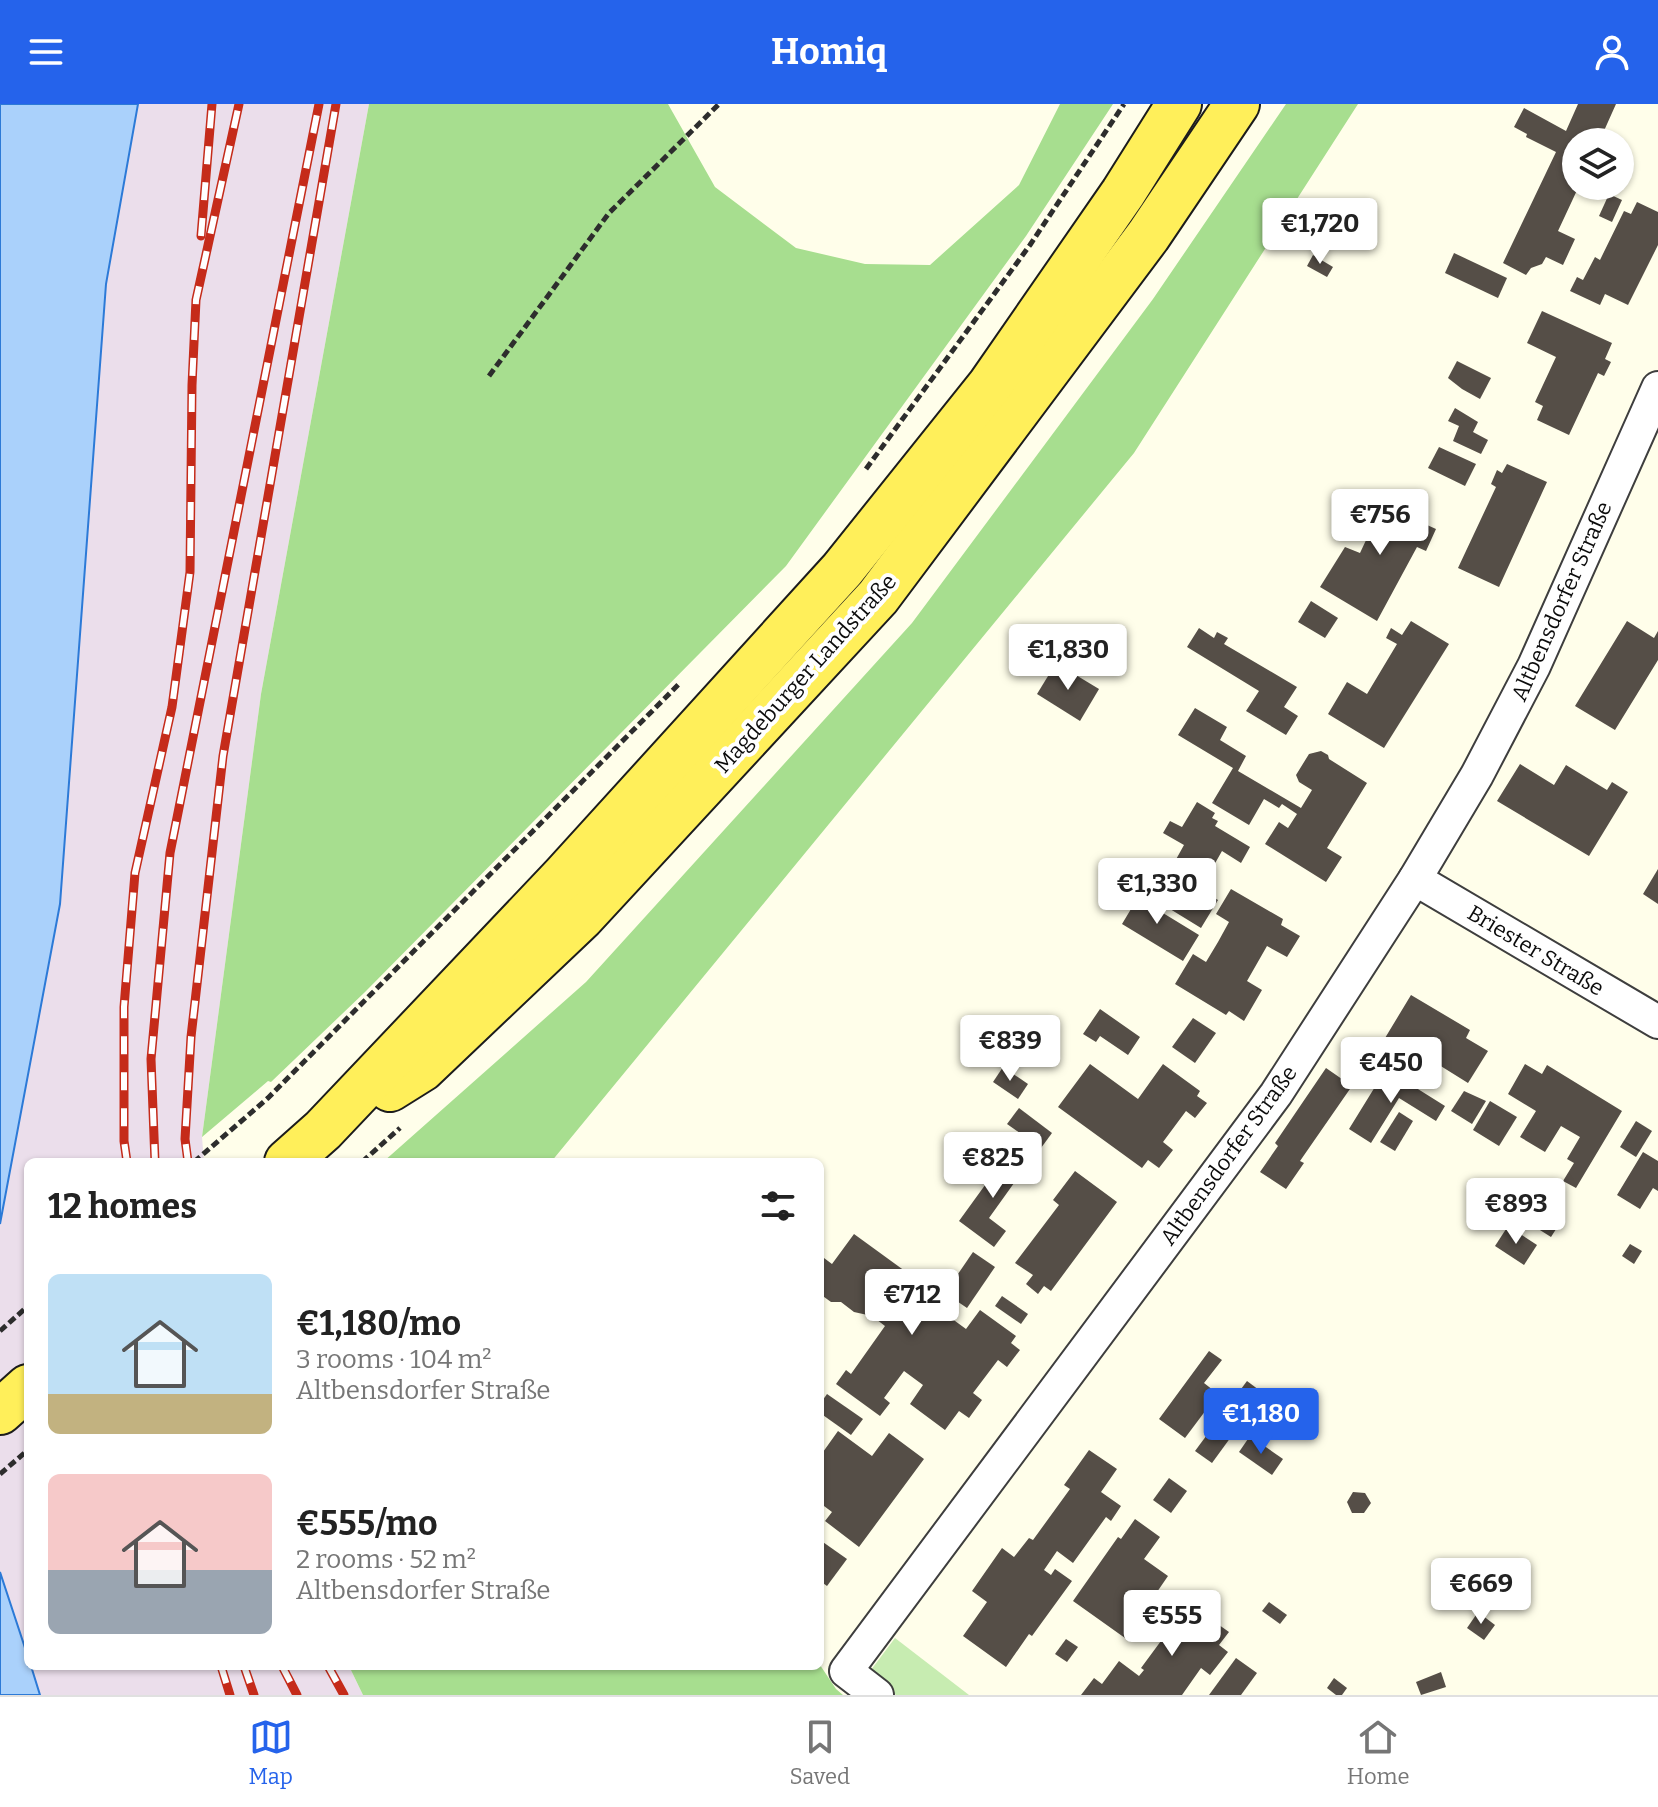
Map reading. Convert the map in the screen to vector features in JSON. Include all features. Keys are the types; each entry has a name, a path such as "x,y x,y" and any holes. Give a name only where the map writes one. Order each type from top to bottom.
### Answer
{"main road":[{"name":"Magdeburger Landstraße","path":"306,1145 564,876 842,570 990,385 1123,193 1179,104"},
{"name":"Magdeburger Landstraße","path":"306,1145 422,1069 582,917 878,597 1148,236 1237,104"},
{"path":"0,1412 24,1391"}],"street":[{"name":"Altbensdorfer Straße","path":"877,1695 846,1671 1276,1094 1415,879 1477,775 1534,666 1658,388"},
{"name":"Briester Straße","path":"1415,879 1658,1022"}],"path":[{"path":"489,376 609,213 719,104"},
{"path":"866,470 1030,245 1124,104"},
{"path":"199,1158 268,1098 681,682"},
{"path":"0,1331 24,1310"},
{"path":"0,1474 24,1453"}],"shaded area":[{"path":"138,104 369,104 261,694 202,1137 204,1158 24,1158 24,1645 0,1572 0,1224 60,904 106,284"},
{"path":"32,1670 351,1670 363,1695 40,1695"}],"green space":[{"path":"369,104 668,104 715,187 796,248 865,264 930,265 1019,185 1060,104 1113,104 1026,236 786,566 365,992 271,1082 268,1081 202,1137 261,694"},
{"path":"1286,104 1358,104 1134,453 554,1158 388,1158 586,982 912,623 1153,299"},
{"path":"895,1638 969,1695 896,1695 868,1674"},
{"path":"351,1670 823,1670 843,1695 363,1695"}],"water":[{"path":"0,104 138,104 106,284 60,904 0,1224"},
{"path":"0,1572 24,1645 24,1670 32,1670 40,1695 0,1695"}],"building":[{"path":"1578,104 1616,104 1605,128 1567,128"},
{"path":"1524,108 1562,129 1562,200 1572,200 1558,231 1575,239 1563,265 1546,257 1542,264 1531,268 1526,275 1503,263 1556,152 1526,137 1527,134 1514,127"},
{"path":"1606,200 1622,200 1612,222 1599,216"},
{"path":"1637,202 1658,212 1658,245 1628,305 1605,294 1600,305 1570,291 1577,277 1583,280 1595,257 1600,260 1624,211 1631,214"},
{"path":"1454,253 1507,278 1498,298 1445,273"},
{"path":"1313,255 1333,267 1327,277 1307,266"},
{"path":"1542,311 1612,343 1605,359 1611,362 1604,376 1598,373 1569,435 1537,420 1543,406 1535,402 1556,357 1527,343"},
{"path":"1457,361 1491,378 1480,399 1448,378"},
{"path":"1455,408 1478,422 1473,432 1488,440 1481,454 1453,441 1459,426 1448,421"},
{"path":"1439,447 1476,464 1465,486 1428,468"},
{"path":"1507,464 1547,482 1499,587 1458,568 1496,487 1491,484 1497,470 1502,473"},
{"path":"1390,489 1424,504 1416,520 1436,529 1426,551 1417,547 1377,621 1320,587 1345,547 1360,553"},
{"path":"1311,601 1338,618 1325,638 1298,622"},
{"path":"1411,621 1449,644 1384,748 1328,714 1347,682 1367,694 1397,644 1386,638 1391,628 1402,635"},
{"path":"1627,621 1654,638 1658,631 1658,660 1615,730 1575,706"},
{"path":"1199,628 1214,638 1217,632 1228,638 1224,644 1297,687 1284,707 1298,716 1286,735 1246,711 1259,691 1187,647"},
{"path":"1056,663 1099,689 1080,721 1037,694"},
{"path":"1195,708 1227,727 1220,740 1246,756 1238,771 1301,808 1312,790 1299,782 1296,775 1309,754 1321,751 1367,783 1327,848 1342,857 1326,882 1265,844 1279,822 1288,828 1297,814 1282,804 1279,808 1264,799 1249,825 1212,803 1233,768 1178,735"},
{"path":"1520,764 1554,785 1566,765 1607,790 1612,782 1628,792 1589,856 1497,801"},
{"path":"1197,802 1215,813 1212,818 1218,821 1215,826 1250,847 1241,863 1222,851 1205,881 1174,863 1184,845 1163,833 1170,821 1182,827"},
{"path":"1658,869 1658,904 1643,894"},
{"path":"1182,878 1218,900 1201,928 1144,893 1152,881 1173,894"},
{"path":"1122,888 1199,935 1183,961 1122,924 1131,909 1115,900"},
{"path":"1231,889 1283,919 1281,925 1300,936 1287,957 1267,946 1247,981 1262,990 1244,1021 1229,1011 1226,1015 1175,984 1193,954 1206,962 1218,942 1229,922 1216,914"},
{"path":"1411,995 1470,1030 1466,1038 1488,1051 1468,1083 1407,1045 1399,1060 1379,1048"},
{"path":"1100,1009 1140,1037 1128,1055 1100,1036 1096,1042 1083,1034"},
{"path":"1193,1018 1216,1033 1195,1063 1172,1047"},
{"path":"1090,1064 1138,1099 1163,1064 1200,1091 1197,1096 1207,1103 1195,1118 1186,1111 1163,1142 1173,1150 1159,1168 1148,1160 1142,1168 1058,1107"},
{"path":"1525,1064 1542,1074 1547,1065 1622,1111 1576,1188 1563,1181 1574,1163 1567,1159 1580,1137 1561,1126 1545,1152 1520,1137 1536,1111 1508,1094"},
{"path":"1003,1067 1028,1084 1018,1099 993,1082"},
{"path":"1326,1068 1352,1086 1300,1161 1304,1163 1286,1189 1260,1172 1278,1146 1275,1143"},
{"path":"1386,1069 1445,1106 1436,1121 1399,1098 1371,1143 1349,1129"},
{"path":"1464,1091 1486,1101 1472,1124 1451,1111"},
{"path":"1490,1101 1517,1117 1499,1146 1473,1130"},
{"path":"1019,1108 1052,1133 1041,1148 1007,1124"},
{"path":"1399,1112 1413,1121 1395,1151 1380,1142"},
{"path":"1636,1121 1652,1131 1636,1157 1620,1147"},
{"path":"1009,1152 1027,1165 989,1218 1006,1231 994,1247 959,1221"},
{"path":"1643,1152 1658,1161 1658,1191 1653,1188 1640,1209 1617,1195"},
{"path":"1075,1171 1117,1202 1051,1291 1044,1286 1038,1294 1026,1284 1033,1275 1015,1263 1059,1205 1053,1200"},
{"path":"1540,1178 1548,1183 1538,1198 1565,1215 1551,1237 1516,1215"},
{"path":"1508,1226 1537,1245 1524,1265 1495,1246"},
{"path":"854,1234 931,1290 925,1299 966,1329 980,1310 1016,1336 1011,1343 1020,1350 1007,1367 998,1360 973,1393 982,1400 969,1418 959,1411 945,1430 910,1404 923,1385 904,1371 884,1398 890,1403 880,1416 836,1384 846,1370 851,1374 885,1326 872,1316 854,1312 841,1302 831,1302 824,1297 824,1258 832,1264"},
{"path":"1630,1244 1642,1251 1634,1264 1622,1256"},
{"path":"973,1252 995,1267 967,1308 945,1293"},
{"path":"1002,1296 1028,1314 1021,1324 995,1306"},
{"path":"1209,1351 1222,1360 1204,1383 1218,1394 1185,1438 1159,1419"},
{"path":"1247,1381 1263,1393 1212,1463 1195,1451"},
{"path":"827,1394 863,1419 851,1435 824,1416"},
{"path":"838,1431 872,1456 889,1433 924,1459 859,1547 825,1521 832,1512 824,1506 824,1451"},
{"path":"1250,1436 1283,1459 1272,1475 1239,1452"},
{"path":"1089,1450 1117,1469 1101,1492 1121,1506 1111,1521 1106,1517 1073,1563 1057,1551 1044,1570 1051,1575 1055,1569 1072,1581 1006,1667 963,1636 987,1602 972,1591 1002,1548 1014,1557 1029,1538 1033,1540 1070,1489 1064,1485"},
{"path":"1169,1478 1187,1491 1171,1513 1153,1500"},
{"path":"1353,1492 1365,1493 1371,1503 1364,1513 1352,1513 1347,1502"},
{"path":"1135,1519 1160,1537 1144,1559 1168,1576 1146,1608 1158,1617 1143,1640 1130,1631 1125,1638 1073,1601 1118,1537 1121,1539"},
{"path":"824,1543 847,1559 827,1586 824,1584"},
{"path":"1202,1593 1215,1602 1205,1615 1229,1632 1219,1645 1228,1652 1210,1675 1201,1668 1182,1695 1081,1695 1094,1678 1102,1684 1119,1661 1139,1676 1144,1670 1141,1668 1189,1603 1192,1605"},
{"path":"1269,1602 1287,1615 1280,1624 1262,1611"},
{"path":"1478,1612 1495,1625 1484,1640 1467,1628"},
{"path":"1066,1639 1078,1647 1067,1662 1055,1654"},
{"path":"1236,1658 1257,1673 1241,1695 1209,1695"},
{"path":"1441,1672 1446,1687 1421,1695 1416,1682"},
{"path":"1334,1678 1347,1688 1342,1695 1336,1695 1327,1688"}],"railway":[{"path":"201,236 212,104"},
{"path":"126,1158 124,1007 135,873 172,707 190,572 196,300 239,104"},
{"path":"155,1158 151,1059 170,853 319,104"},
{"path":"187,1158 185,1139 191,1037 223,756 336,104"},
{"path":"222,1670 230,1695"},
{"path":"245,1670 254,1695"},
{"path":"284,1670 297,1695"},
{"path":"330,1670 344,1695"}]}
